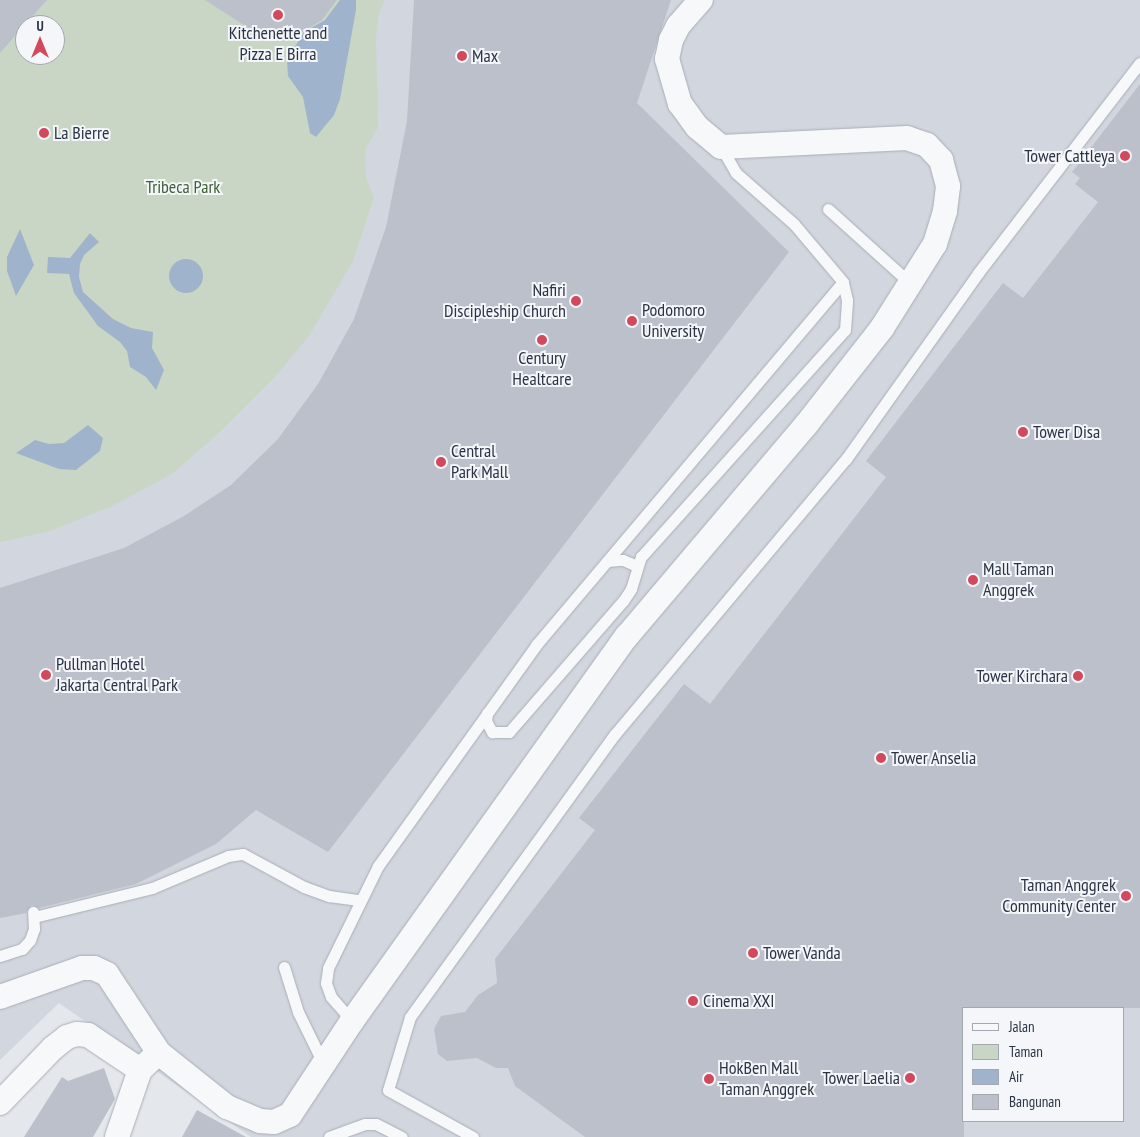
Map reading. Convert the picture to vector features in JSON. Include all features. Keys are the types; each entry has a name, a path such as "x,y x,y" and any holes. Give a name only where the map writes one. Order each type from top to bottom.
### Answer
{"street":[{"path":"0,997 82,968 94,968 107,974 159,1053 226,1107 260,1122 274,1122 290,1115 352,1021 627,636 857,363 935,244 945,211 948,186 940,160 927,145 907,138 861,138 721,147 697,127 680,104 667,60 670,40 678,26 701,0"},
{"path":"0,1102 53,1048 67,1037 77,1034 88,1035 140,1070"},
{"path":"117,1137 140,1070 159,1053"}],"lane":[{"path":"473,1137 388,1090 410,1017 615,734 846,459 978,273 1140,62"},
{"path":"487,713 488,728 500,735 510,732 520,722 623,601 635,579 641,557 846,330 847,300 843,282 794,224 736,173 721,147"},
{"path":"828,209 910,283"},
{"path":"352,1021 331,997 326,982 328,968 359,900 378,866 536,645 843,282"},
{"path":"608,561 623,560 637,566"},
{"path":"0,956 22,949 34,929 33,914 152,888 228,856 243,854 304,887 329,896 359,900"},
{"path":"284,967 298,1012 324,1065"},
{"path":"329,1137 365,1124 376,1124 402,1137"}],"shaded area":[{"path":"0,0 1140,0 1140,1137 251,1137 59,1003 0,1060"}],"green space":[{"name":"Tribeca Park","path":"47,0 385,0 379,13 376,37 378,127 365,150 366,178 374,197 353,261 309,336 274,378 220,432 172,474 112,506 50,531 0,542 0,53 15,36 15,65 65,65 65,15 34,15"}],"water":[{"path":"340,0 356,0 356,10 340,99 334,115 316,137 310,133 303,97 288,76 287,60 304,32 325,20"},
{"path":"20,229 34,265 16,296 7,271 7,257"},
{"path":"90,233 99,242 84,255 80,264 79,277 83,292 113,319 131,328 153,332 152,348 164,370 156,390 146,377 130,367 127,351 120,342 98,326 74,293 69,274 47,273 48,257 70,258"},
{"path":"186,259 193,260 198,264 202,269 202,283 198,288 193,292 186,293 179,292 174,288 170,283 169,276 170,269 174,264 179,260"},
{"path":"88,425 103,438 100,451 76,470 59,469 16,453 35,440 49,444 64,443"}],"building":[{"path":"0,0 47,0 34,15 15,15 15,36 0,53"},
{"name":"Kitchenette and Pizza E Birra","path":"205,0 337,0 322,20 302,32 276,34 255,32"},
{"name":"Central Park Mall","path":"414,0 671,0 637,103 789,252 328,852 256,810 216,844 136,884 39,908 32,905 26,913 0,918 0,588 124,548 184,516 231,485 278,439 318,384 354,319 386,227 407,121"},
{"name":"Mall Taman Anggrek","path":"1140,84 1140,1008 962,1007 962,1122 964,1122 964,1137 585,1137 515,1086 508,1068 496,1068 477,1058 447,1061 438,1054 434,1029 441,1016 465,1012 478,995 497,983 495,959 595,830 579,818 684,684 710,704 886,477 866,461 1003,283 1023,298 1098,202 1075,184 1080,178 1072,172"},
{"path":"104,1068 115,1099 93,1137 24,1137 62,1077 68,1081"},
{"path":"197,1110 246,1137 182,1137"}],"place":[{"name":"Kitchenette and Pizza E Birra","path":"278,15"},
{"name":"Max","path":"462,56"},
{"name":"La Bierre","path":"44,133"},
{"name":"Tower Cattleya","path":"1125,156"},
{"name":"Nafiri Discipleship Church","path":"576,301"},
{"name":"Podomoro University","path":"632,321"},
{"name":"Century Healtcare","path":"542,340"},
{"name":"Tower Disa","path":"1023,432"},
{"name":"Central Park Mall","path":"441,462"},
{"name":"Mall Taman Anggrek","path":"973,580"},
{"name":"Pullman Hotel Jakarta Central Park","path":"46,675"},
{"name":"Tower Kirchara","path":"1078,676"},
{"name":"Tower Anselia","path":"881,758"},
{"name":"Taman Anggrek Community Center","path":"1126,896"},
{"name":"Tower Vanda","path":"753,953"},
{"name":"Cinema XXI","path":"693,1001"},
{"name":"Tower Laelia","path":"910,1078"},
{"name":"HokBen Mall Taman Anggrek","path":"709,1079"}]}
